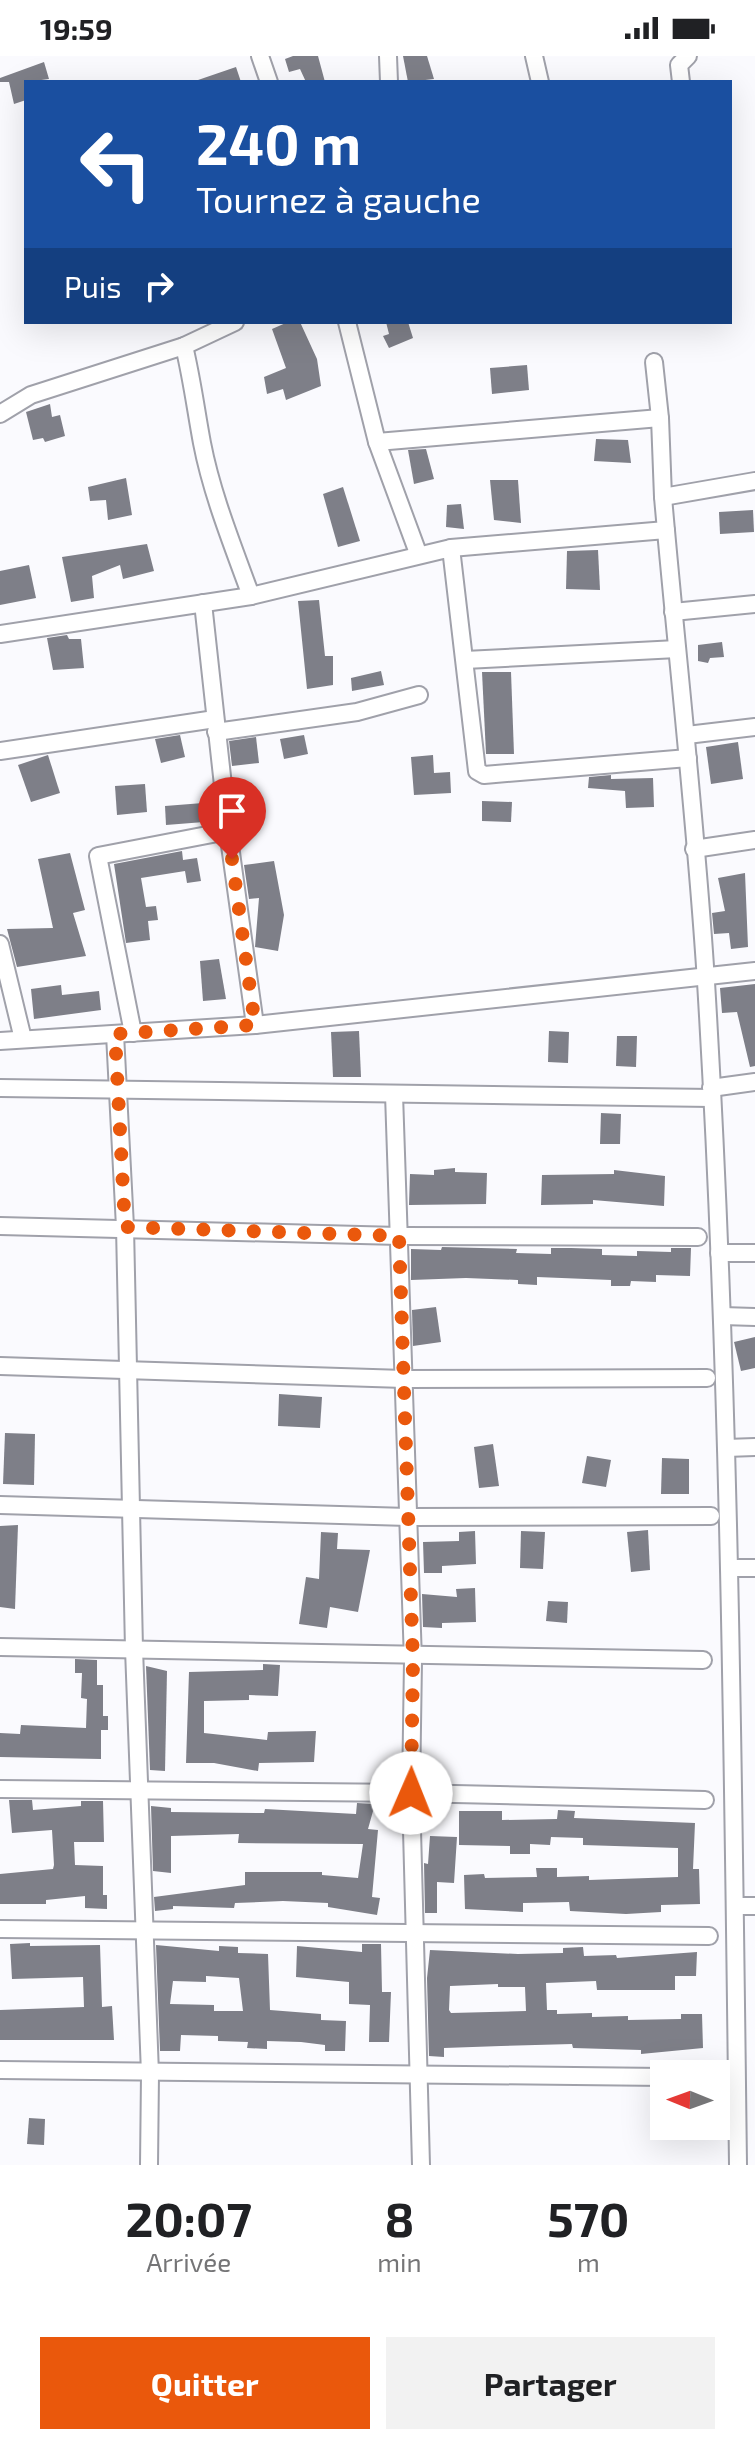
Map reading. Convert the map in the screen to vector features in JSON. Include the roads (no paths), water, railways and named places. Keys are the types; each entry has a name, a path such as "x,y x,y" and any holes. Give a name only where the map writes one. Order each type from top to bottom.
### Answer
{"street":[{"path":"260,56 268,80"},
{"path":"388,56 389,80"},
{"path":"534,56 540,80"},
{"path":"681,80 679,65 688,56"},
{"path":"0,414 31,395 184,346 231,324"},
{"path":"348,324 377,442 418,553"},
{"path":"184,346 197,399 202,444 251,596"},
{"path":"654,362 673,612 687,735 712,1093 729,1568 738,2165"},
{"path":"377,442 660,418"},
{"path":"663,497 755,481"},
{"path":"0,634 251,596 418,553 666,530"},
{"path":"451,548 477,771 484,775 688,758"},
{"path":"203,603 215,726 255,1025"},
{"path":"673,612 755,604"},
{"path":"465,660 677,649"},
{"path":"0,751 357,712 419,695"},
{"path":"687,735 755,727"},
{"path":"133,1033 98,856 228,831"},
{"path":"694,849 755,840"},
{"path":"0,944 23,1039"},
{"path":"0,1041 255,1025 755,971"},
{"path":"115,1034 121,1090 134,1649 150,2074 149,2165"},
{"path":"0,1088 394,1094 712,1093 755,1082"},
{"path":"394,1094 413,1655 411,1793 416,1931 416,2074 421,2165"},
{"path":"0,1226 399,1236 698,1237"},
{"path":"719,1253 755,1253"},
{"path":"722,1316 755,1317"},
{"path":"0,1366 404,1379 707,1378"},
{"path":"726,1448 755,1447"},
{"path":"0,1505 408,1517 711,1516"},
{"path":"729,1568 755,1568"},
{"path":"0,1647 703,1660"},
{"path":"0,1789 411,1793 705,1800"},
{"path":"735,1906 755,1906"},
{"path":"0,1929 709,1936"},
{"path":"0,2070 150,2074 650,2077"}]}
